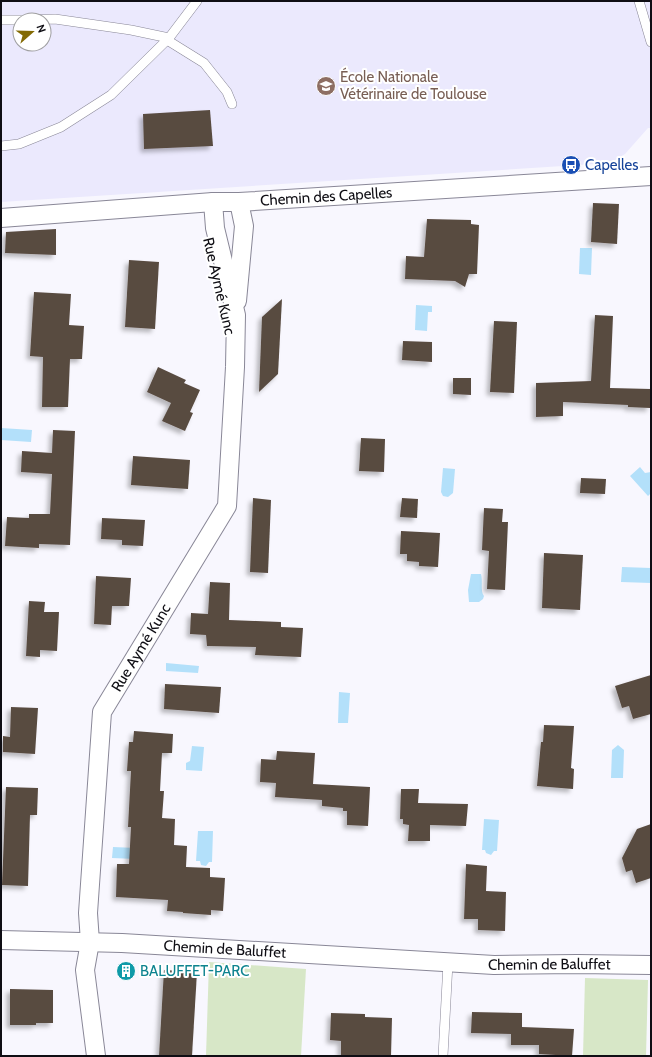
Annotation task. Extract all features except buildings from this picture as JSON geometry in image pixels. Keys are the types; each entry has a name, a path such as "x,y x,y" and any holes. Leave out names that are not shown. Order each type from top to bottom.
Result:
{"street":[{"name":"Chemin des Capelles","path":"1,222 213,202 239,202 651,176"},
{"name":"Rue Aymé Kunc","path":"213,202 215,228 236,315"},
{"name":"Rue Aymé Kunc","path":"213,202 206,232 231,328 235,367"},
{"name":"Rue Aymé Kunc","path":"96,1056 85,970 90,942 88,913 102,712 227,506 235,367 236,315 244,226 239,202"},
{"name":"Chemin de Baluffet","path":"1,940 122,943 494,965 651,965"}],"lane":[{"path":"1,146 19,144 61,127 111,95 169,38 197,1"},
{"path":"639,1 651,42"},
{"path":"52,19 131,30 169,38"},
{"path":"1,20 12,20"},
{"path":"169,38 167,40 204,63 227,92 232,104"},
{"path":"443,1056 448,963"}],"shaded area":[{"name":"École Nationale Vétérinaire de Toulouse","path":"1,1 651,1 651,128 648,128 625,154 610,163 1,202"}],"green space":[{"path":"209,962 306,969 301,1056 206,1056"},
{"path":"585,978 648,980 646,1056 583,1056"}],"water":[{"path":"580,248 592,248 591,275 579,274"},
{"path":"416,305 432,306 432,312 428,312 427,331 415,330"},
{"path":"1,428 32,430 31,442 1,440"},
{"path":"640,467 645,473 651,472 651,493 648,496 630,476"},
{"path":"443,468 455,469 453,493 448,497 443,496 441,492"},
{"path":"622,567 651,568 651,583 621,582"},
{"path":"471,574 481,574 482,591 484,596 479,602 469,602 468,590"},
{"path":"166,663 199,666 198,673 166,671"},
{"path":"339,692 350,693 348,723 338,723"},
{"path":"618,745 624,750 623,778 611,778 612,750"},
{"path":"192,746 204,747 202,771 186,770 186,763 190,761"},
{"path":"484,819 499,820 497,851 494,851 491,855 486,853 485,850 482,850"},
{"path":"198,831 213,831 212,862 209,862 206,866 201,865 200,861 196,861"},
{"path":"113,847 136,848 135,859 112,858"}],"place":[{"name":"École Nationale Vétérinaire de Toulouse","path":"326,86"},
{"name":"Capelles","path":"571,165"},
{"name":"BALUFFET-PARC","path":"126,971"}]}
